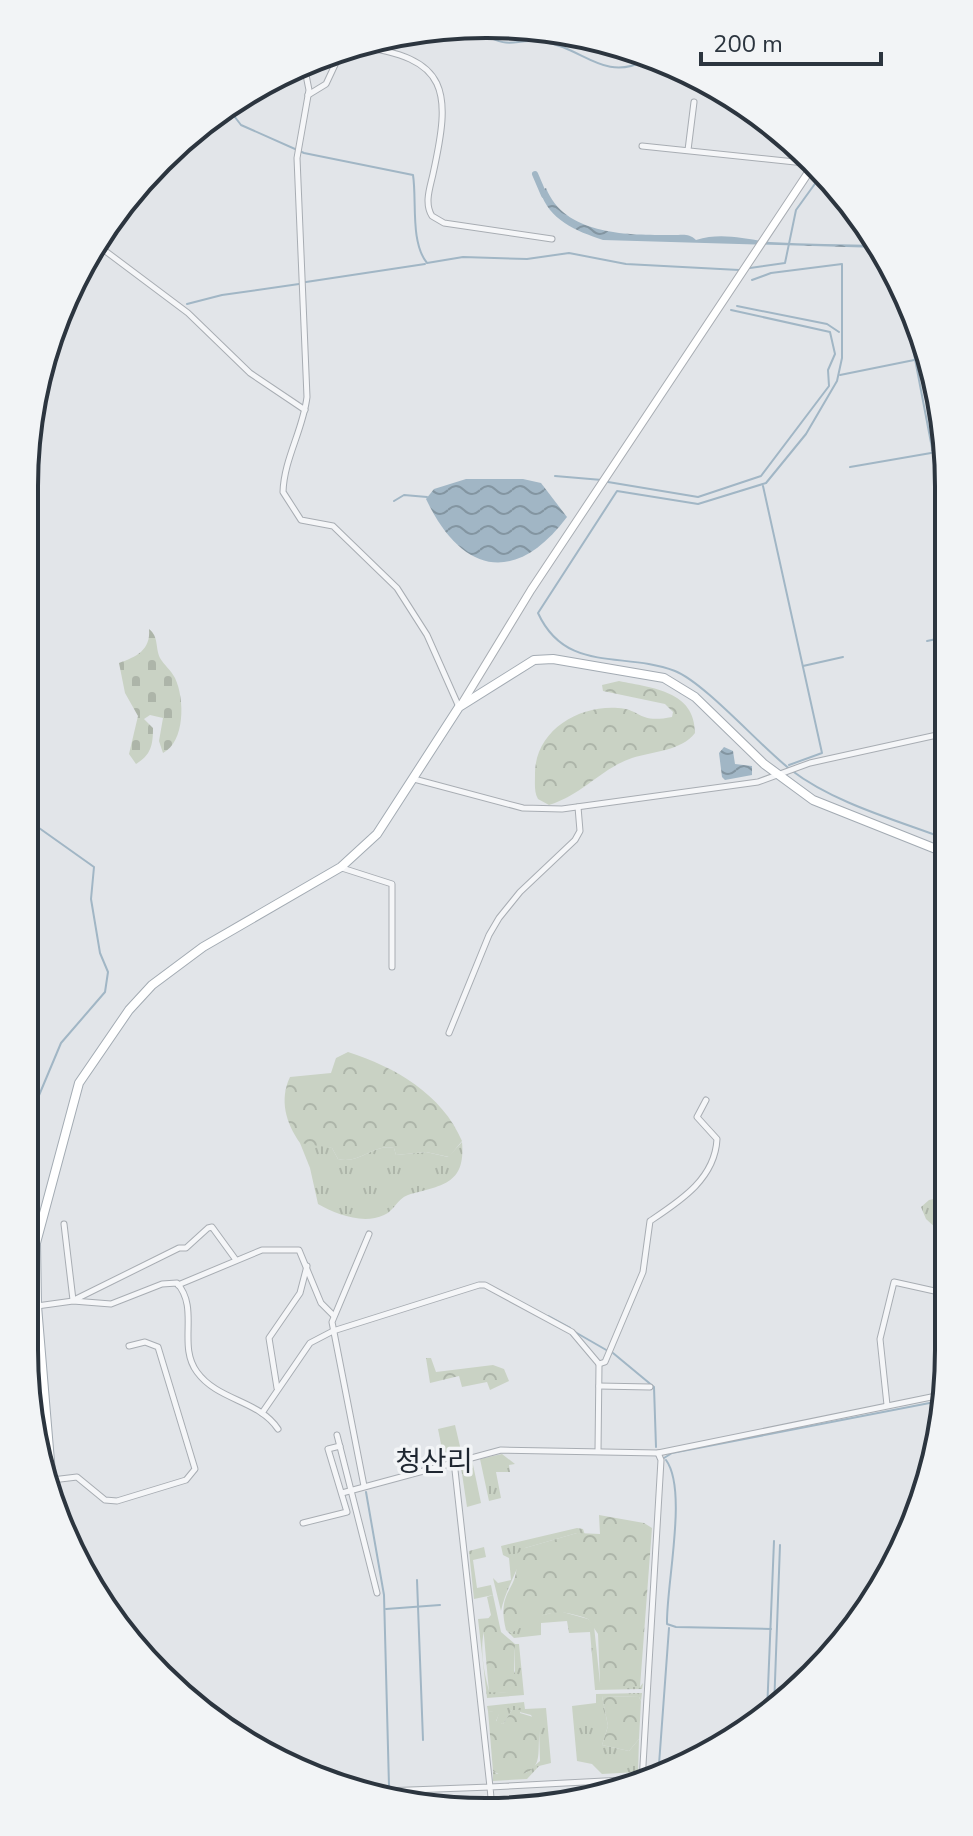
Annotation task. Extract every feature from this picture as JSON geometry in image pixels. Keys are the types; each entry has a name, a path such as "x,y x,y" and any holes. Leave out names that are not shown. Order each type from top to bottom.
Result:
{"main road":[{"path":"38,1234 79,1083 138,999 203,947 341,867 377,834 604,480 808,173"},
{"path":"459,707 542,658 643,672 664,678 695,697 777,775 813,800 935,849"},
{"path":"38,1318 49,1448"}],"street":[{"path":"385,50 416,63 435,79 441,90 445,111 428,196 432,216 444,223 552,239"},
{"path":"307,95 326,84 335,65"},
{"path":"305,76 307,95 297,158 305,410 285,473 285,498 301,520 327,524 341,533 397,588 427,635 459,707"},
{"path":"688,150 694,102"},
{"path":"642,146 796,162"},
{"path":"105,251 188,313 250,373 305,410"},
{"path":"414,779 523,808 578,807 758,782 789,769 935,736"},
{"path":"449,1033 489,935 520,892 575,840 580,831 578,807"},
{"path":"341,867 392,884 392,967"},
{"path":"599,1364 611,1355 636,1292 643,1272 650,1221 700,1183 710,1168 717,1139 697,1117 706,1100"},
{"path":"64,1224 73,1301"},
{"path":"73,1301 179,1248 186,1248 208,1228 212,1227 236,1260"},
{"path":"364,1486 333,1331 333,1315 369,1234"},
{"path":"38,1306 73,1301 111,1304 162,1284 178,1285 262,1250 293,1249 299,1250 321,1303 333,1315"},
{"path":"277,1389 269,1338 300,1293 307,1265"},
{"path":"887,1405 880,1339 894,1282 935,1291"},
{"path":"178,1285 187,1308 186,1347 195,1370 217,1393 262,1413 278,1429"},
{"path":"262,1413 302,1352 333,1331 461,1289 485,1285 572,1332 599,1364 598,1451"},
{"path":"57,1479 77,1477 105,1500 117,1501 186,1480 195,1469 158,1347 145,1342 129,1346"},
{"path":"599,1386 650,1387"},
{"path":"342,1493 501,1450 658,1453 932,1397"},
{"path":"337,1435 377,1593"},
{"path":"303,1523 347,1512 328,1449 340,1446"},
{"path":"643,1770 661,1460 658,1453"},
{"path":"454,1461 491,1798"},
{"path":"406,1790 607,1782"}],"green space":[{"path":"149,629 156,639 160,658 178,687 181,719 176,740 163,753 159,741 163,718 150,715 144,719 153,728 152,744 145,757 136,764 129,754 138,716 125,693 119,663 145,647"},
{"path":"619,681 658,689 680,700 693,719 695,733 675,747 621,762 561,801 549,805 538,799 535,788 537,760 550,734 561,724 588,711 603,708 626,709 652,719 672,717 673,712 665,704 603,691 602,685"},
{"path":"348,1052 399,1074 430,1096 453,1124 462,1141 449,1157 426,1152 396,1155 394,1148 387,1147 346,1160 338,1159 332,1148 300,1143 286,1111 285,1094 290,1077 331,1073 336,1058"},
{"path":"311,1142 332,1148 338,1159 346,1160 387,1147 394,1148 396,1155 426,1152 448,1157 462,1142 462,1156 460,1167 448,1181 404,1197 384,1215 359,1219 341,1215 318,1204 310,1168 300,1143"},
{"path":"935,1199 935,1227 926,1219 921,1207"},
{"path":"426,1358 431,1358 436,1372 493,1365 504,1369 509,1381 490,1390 487,1382 462,1387 459,1376 430,1383"},
{"path":"455,1425 462,1455 444,1459 438,1429"},
{"path":"502,1454 515,1464 509,1465 510,1472 496,1472 501,1498 489,1501 480,1459"},
{"path":"472,1460 481,1503 467,1507 461,1467"},
{"path":"599,1515 644,1523 652,1528 640,1687 607,1687 600,1683 598,1634 588,1619 564,1613 546,1614 511,1633 506,1630 504,1605 515,1575 515,1555 525,1548 577,1533 600,1534"},
{"path":"583,1529 585,1535 577,1533 525,1548 501,1611 493,1578 498,1583 511,1580 509,1558 503,1555 501,1546"},
{"path":"484,1547 486,1557 473,1560 477,1588 491,1585 493,1595 474,1599 469,1551"},
{"path":"493,1595 501,1632 515,1644 514,1675 519,1688 507,1693 489,1692 483,1625 491,1615 487,1597"},
{"path":"559,1611 588,1619 594,1626 600,1683 640,1687 643,1683 642,1689 595,1690 590,1632 569,1633 567,1621 541,1623 541,1635 514,1638 506,1630 511,1633 532,1618"},
{"path":"490,1618 482,1643 483,1663 478,1619"},
{"path":"515,1644 519,1644 524,1695 487,1698 483,1663 489,1691 507,1693 515,1671"},
{"path":"642,1693 641,1701 639,1697 602,1696 608,1726 602,1745 629,1751 639,1739 638,1771 602,1774 592,1764 577,1761 572,1706 596,1703 596,1694"},
{"path":"602,1696 639,1697 641,1701 639,1739 629,1751 602,1745 608,1726"},
{"path":"524,1702 525,1709 546,1708 551,1763 539,1766 527,1779 493,1781 493,1771 497,1774 526,1773 540,1761 539,1729 531,1715 512,1710 503,1724 496,1722 499,1713 488,1711 487,1706"},
{"path":"512,1710 520,1710 520,1713 543,1720 538,1758 529,1771 502,1776 493,1771 488,1711 500,1712 496,1721 503,1724"}],"water":[{"path":"546,188 555,204 568,216 600,230 686,235 696,240 724,236 770,242 864,245 866,248 603,240 557,217 540,191"},
{"path":"466,479 523,479 541,483 567,517 548,539 529,554 509,561 491,562 473,556 456,543 440,524 426,499 434,489"},
{"path":"724,747 733,751 735,764 752,766 752,775 725,780 722,777 719,753"}],"waterway":[{"path":"491,38 507,43 533,41 557,45 605,66 617,68 636,64"},
{"path":"234,116 241,125 304,153 413,175 416,233 427,263 463,257 527,259 569,253 626,264 739,270"},
{"path":"535,174 544,195"},
{"path":"750,268 785,263 796,210 816,182"},
{"path":"306,282 425,264"},
{"path":"752,280 771,273 842,264 842,358 837,381 806,434 766,483 698,504 617,491 538,613 550,632 564,645 580,653 675,671 702,688 764,747 808,782 866,810 935,835"},
{"path":"187,304 222,295 299,284"},
{"path":"737,306 827,324 839,332"},
{"path":"608,482 698,497 761,476 829,386 828,370 835,354 830,332 731,310"},
{"path":"913,348 934,459"},
{"path":"840,375 917,360"},
{"path":"850,467 931,453"},
{"path":"555,476 602,480"},
{"path":"763,486 822,753 789,765"},
{"path":"394,501 404,495 427,497"},
{"path":"927,641 935,639"},
{"path":"803,666 843,657"},
{"path":"38,827 94,867 91,899 100,953 108,972 105,992 61,1043 38,1098"},
{"path":"548,1316 570,1328"},
{"path":"575,1332 608,1351"},
{"path":"613,1353 654,1387 656,1447"},
{"path":"664,1458 672,1453 932,1403"},
{"path":"666,1460 672,1474 676,1515 667,1624 676,1627 771,1629"},
{"path":"366,1492 384,1595 389,1786"},
{"path":"768,1699 774,1541"},
{"path":"775,1693 780,1545"},
{"path":"417,1580 423,1740"},
{"path":"386,1609 440,1605"},
{"path":"659,1764 669,1628"}],"district":[{"name":"청산리","path":"434,1461"}]}
